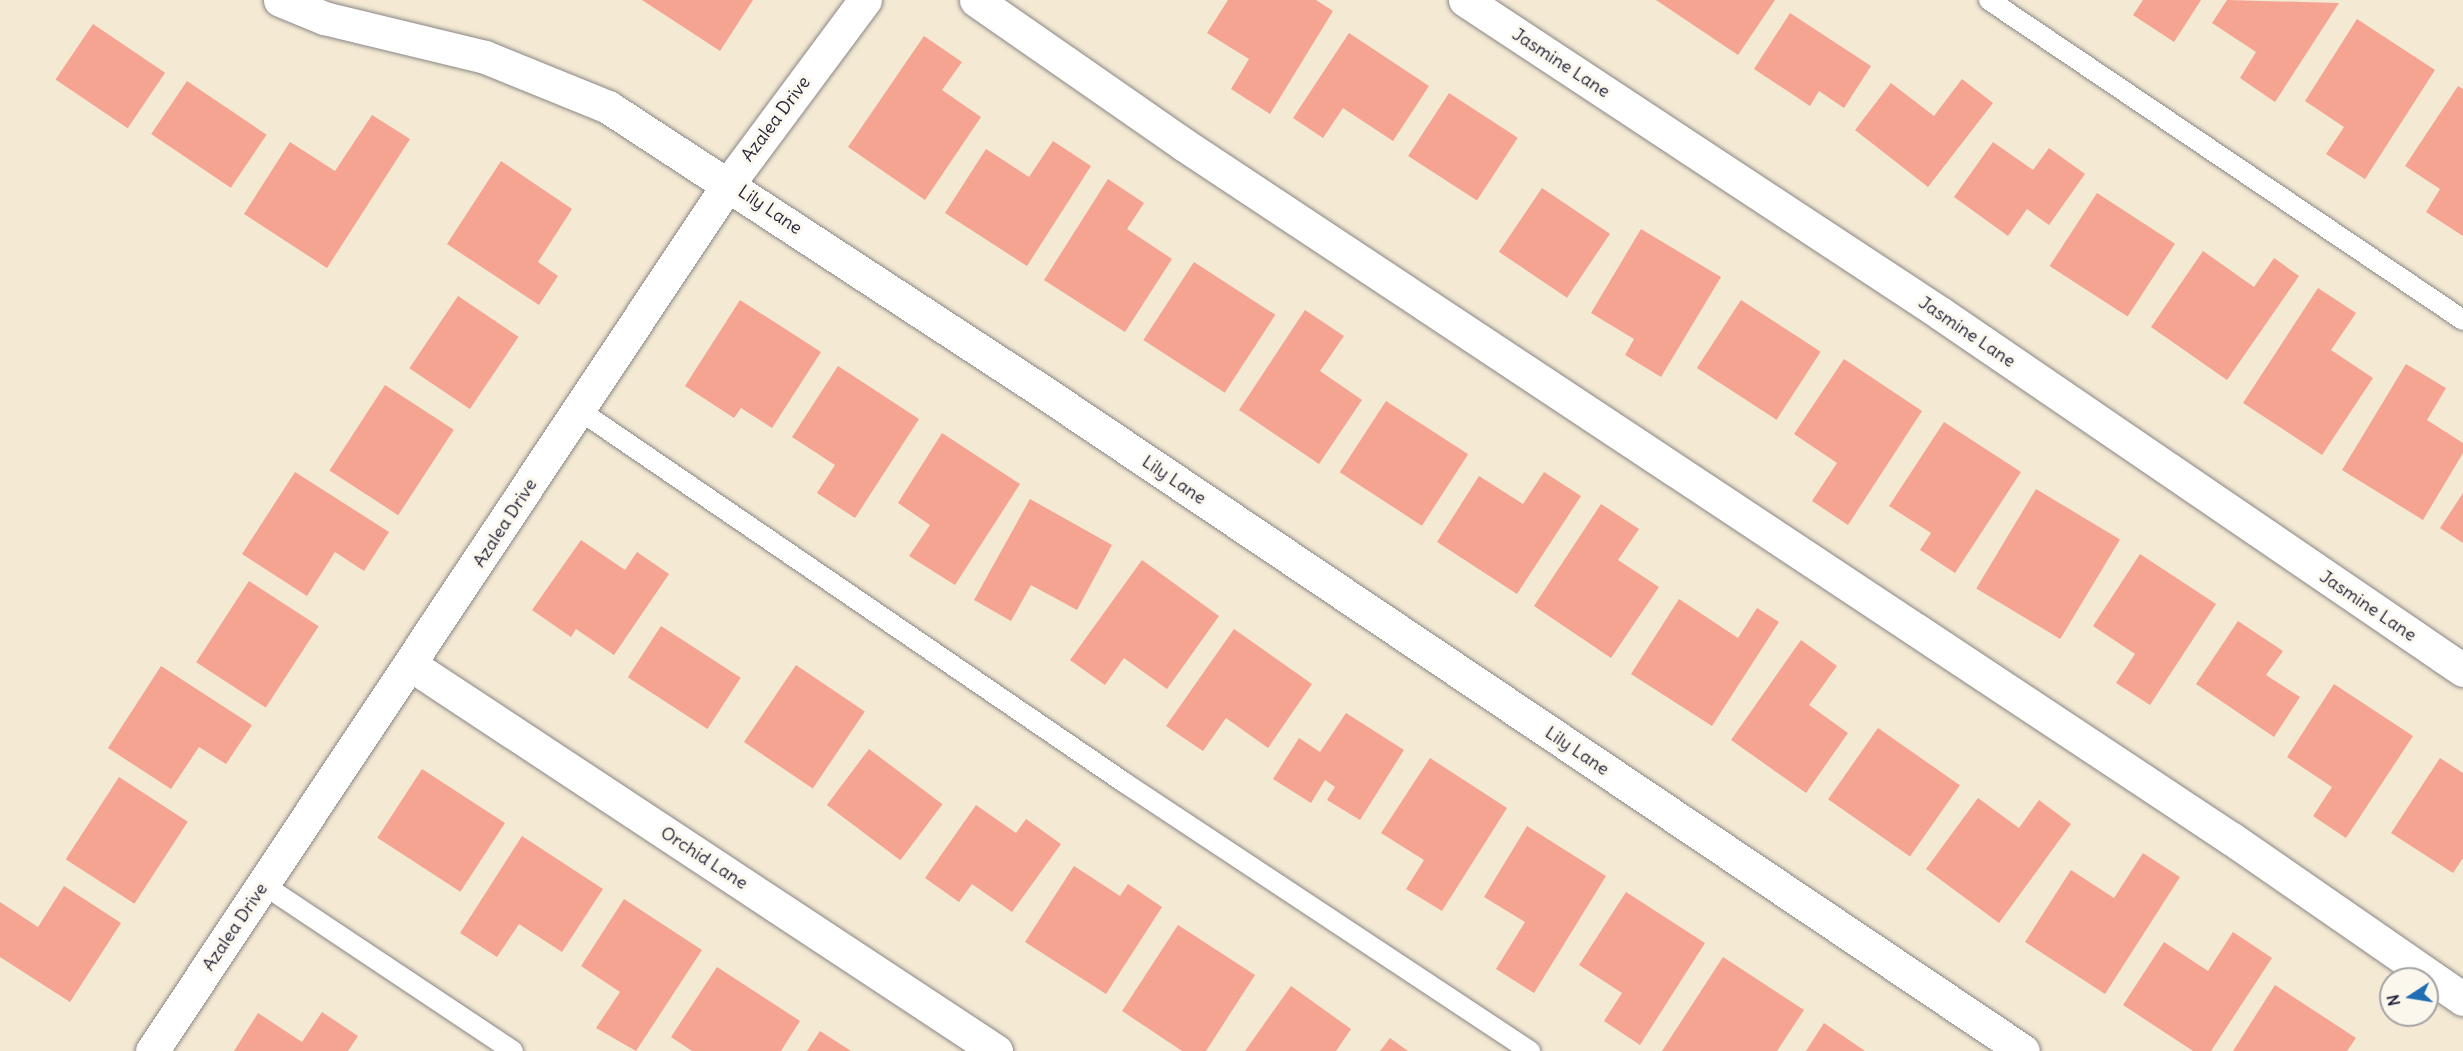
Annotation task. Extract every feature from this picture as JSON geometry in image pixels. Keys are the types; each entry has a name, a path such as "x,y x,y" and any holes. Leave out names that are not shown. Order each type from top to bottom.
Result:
{"street":[{"name":"Lily Lane","path":"280,0 324,18 485,57 608,107 729,183 2023,1051"},
{"name":"Azalea Drive","path":"153,1051 729,183 864,0"},
{"path":"976,0 1183,144 2222,833 2463,999"},
{"name":"Jasmine Lane","path":"1465,0 1940,313 2463,670"},
{"name":"Orchid Lane","path":"411,665 996,1051"}],"lane":[{"path":"1989,0 2463,320"},
{"path":"579,410 1135,789 1530,1051"},
{"path":"264,885 513,1051"}],"building":[{"path":"642,0 753,0 720,51"},
{"path":"1228,0 1316,0 1333,11 1270,114 1231,89 1249,59 1207,33"},
{"path":"1656,0 1775,0 1738,55"},
{"path":"2143,0 2201,0 2174,42 2133,15"},
{"path":"2227,0 2339,3 2275,102 2240,78 2256,52 2212,23"},
{"path":"1790,13 1871,66 1844,108 1819,91 1810,106 1754,69"},
{"path":"2357,19 2435,70 2365,179 2326,154 2344,127 2305,101"},
{"path":"93,24 165,73 128,128 56,80"},
{"path":"1349,33 1429,86 1393,141 1343,108 1323,138 1293,118"},
{"path":"924,36 962,62 942,90 981,117 925,200 848,147"},
{"path":"1962,79 1993,103 1928,187 1855,130 1891,83 1934,116"},
{"path":"187,81 267,135 231,188 151,134"},
{"path":"2458,86 2463,89 2463,236 2426,212 2440,189 2405,166"},
{"path":"1449,93 1518,138 1477,201 1408,156"},
{"path":"372,115 410,139 327,268 244,214 290,142 335,171"},
{"path":"1053,141 1091,166 1027,266 945,213 986,149 1029,177"},
{"path":"1993,142 2033,170 2049,148 2085,174 2049,225 2027,209 2008,236 1954,197"},
{"path":"501,161 572,209 538,262 558,276 539,305 447,244"},
{"path":"1108,179 1144,203 1127,229 1172,259 1125,332 1044,280"},
{"path":"1542,188 1610,234 1567,298 1499,252"},
{"path":"2097,193 2175,244 2128,317 2050,266"},
{"path":"1641,229 1721,277 1661,377 1625,355 1634,339 1591,313"},
{"path":"2203,251 2254,287 2274,258 2299,276 2227,380 2151,327"},
{"path":"1194,262 1275,315 1225,393 1143,340"},
{"path":"2318,288 2356,313 2331,350 2373,378 2322,455 2243,403"},
{"path":"458,296 519,337 470,409 409,368"},
{"path":"740,300 821,352 772,428 741,408 734,418 685,386"},
{"path":"1741,300 1821,352 1777,420 1697,368"},
{"path":"1305,310 1344,336 1320,371 1362,400 1319,464 1239,410"},
{"path":"1844,359 1922,411 1848,525 1812,501 1837,463 1794,434"},
{"path":"2406,364 2446,388 2427,420 2463,443 2463,453 2423,520 2342,470"},
{"path":"838,366 919,419 855,518 817,493 835,465 792,437"},
{"path":"385,385 454,430 398,515 329,471"},
{"path":"1386,401 1468,454 1422,526 1340,472"},
{"path":"1944,422 2021,472 1955,573 1920,550 1931,533 1889,506"},
{"path":"942,433 1020,484 955,585 909,556 930,525 898,503"},
{"path":"295,472 389,532 364,571 335,552 307,596 242,554"},
{"path":"1544,472 1581,496 1517,594 1437,542 1479,476 1523,504"},
{"path":"2036,489 2120,539 2060,639 1976,588"},
{"path":"2463,493 2463,543 2440,528"},
{"path":"1030,499 1112,545 1077,610 1031,585 1011,621 974,600"},
{"path":"1601,504 1639,529 1618,560 1659,587 1611,658 1534,606"},
{"path":"581,540 625,570 637,552 669,574 614,655 576,629 571,637 532,610"},
{"path":"2140,554 2216,604 2150,705 2116,683 2135,654 2093,626"},
{"path":"1142,560 1219,616 1167,689 1124,658 1105,685 1070,660"},
{"path":"249,581 319,626 266,708 196,662"},
{"path":"1679,599 1738,638 1757,608 1779,622 1712,726 1631,674"},
{"path":"2238,621 2283,651 2266,675 2300,697 2274,737 2196,684"},
{"path":"661,626 741,678 707,729 628,677"},
{"path":"1234,629 1312,684 1268,748 1226,718 1203,751 1166,726"},
{"path":"1801,640 1837,666 1809,705 1848,733 1806,793 1731,740"},
{"path":"796,665 865,711 813,789 744,742"},
{"path":"161,666 252,725 226,764 199,747 171,789 108,748"},
{"path":"2334,684 2413,736 2346,838 2313,816 2332,787 2287,757"},
{"path":"1346,713 1404,750 1360,820 1327,800 1335,787 1325,780 1311,803 1273,779 1299,738 1320,752"},
{"path":"1878,728 1960,785 1910,857 1828,799"},
{"path":"869,749 942,804 900,860 827,805"},
{"path":"1430,758 1507,808 1442,911 1406,889 1424,860 1381,833"},
{"path":"2440,758 2463,773 2463,858 2453,873 2391,833"},
{"path":"422,769 505,823 460,892 377,838"},
{"path":"119,777 188,822 134,904 66,859"},
{"path":"1978,798 2019,828 2039,800 2071,824 1999,923 1926,869"},
{"path":"976,805 1016,833 1026,819 1061,844 1012,912 972,884 959,902 925,878"},
{"path":"1527,826 1606,876 1534,993 1496,969 1525,922 1484,897"},
{"path":"522,836 603,889 562,952 519,924 497,957 460,933"},
{"path":"2143,853 2180,877 2105,994 2025,942 2071,870 2114,898"},
{"path":"1074,866 1120,896 1128,884 1162,907 1106,994 1025,942"},
{"path":"64,886 121,923 70,1002 0,957 0,902 38,927"},
{"path":"1626,892 1705,943 1640,1045 1604,1021 1622,993 1579,965"},
{"path":"624,899 702,950 636,1051 596,1028 620,992 581,966"},
{"path":"1178,925 1255,975 1206,1051 1182,1051 1122,1011"},
{"path":"2233,932 2272,958 2211,1051 2193,1051 2123,1005 2164,942 2208,971"},
{"path":"1723,957 1804,1010 1777,1051 1662,1051"},
{"path":"717,967 800,1021 781,1051 692,1051 671,1037"},
{"path":"2275,985 2356,1038 2347,1051 2233,1051"},
{"path":"1291,986 1351,1029 1336,1051 1245,1051"},
{"path":"322,1012 358,1036 348,1051 234,1051 258,1013 302,1042"},
{"path":"1824,1023 1865,1051 1806,1051"},
{"path":"820,1031 851,1051 807,1051"},
{"path":"1390,1038 1408,1051 1380,1051"}]}
